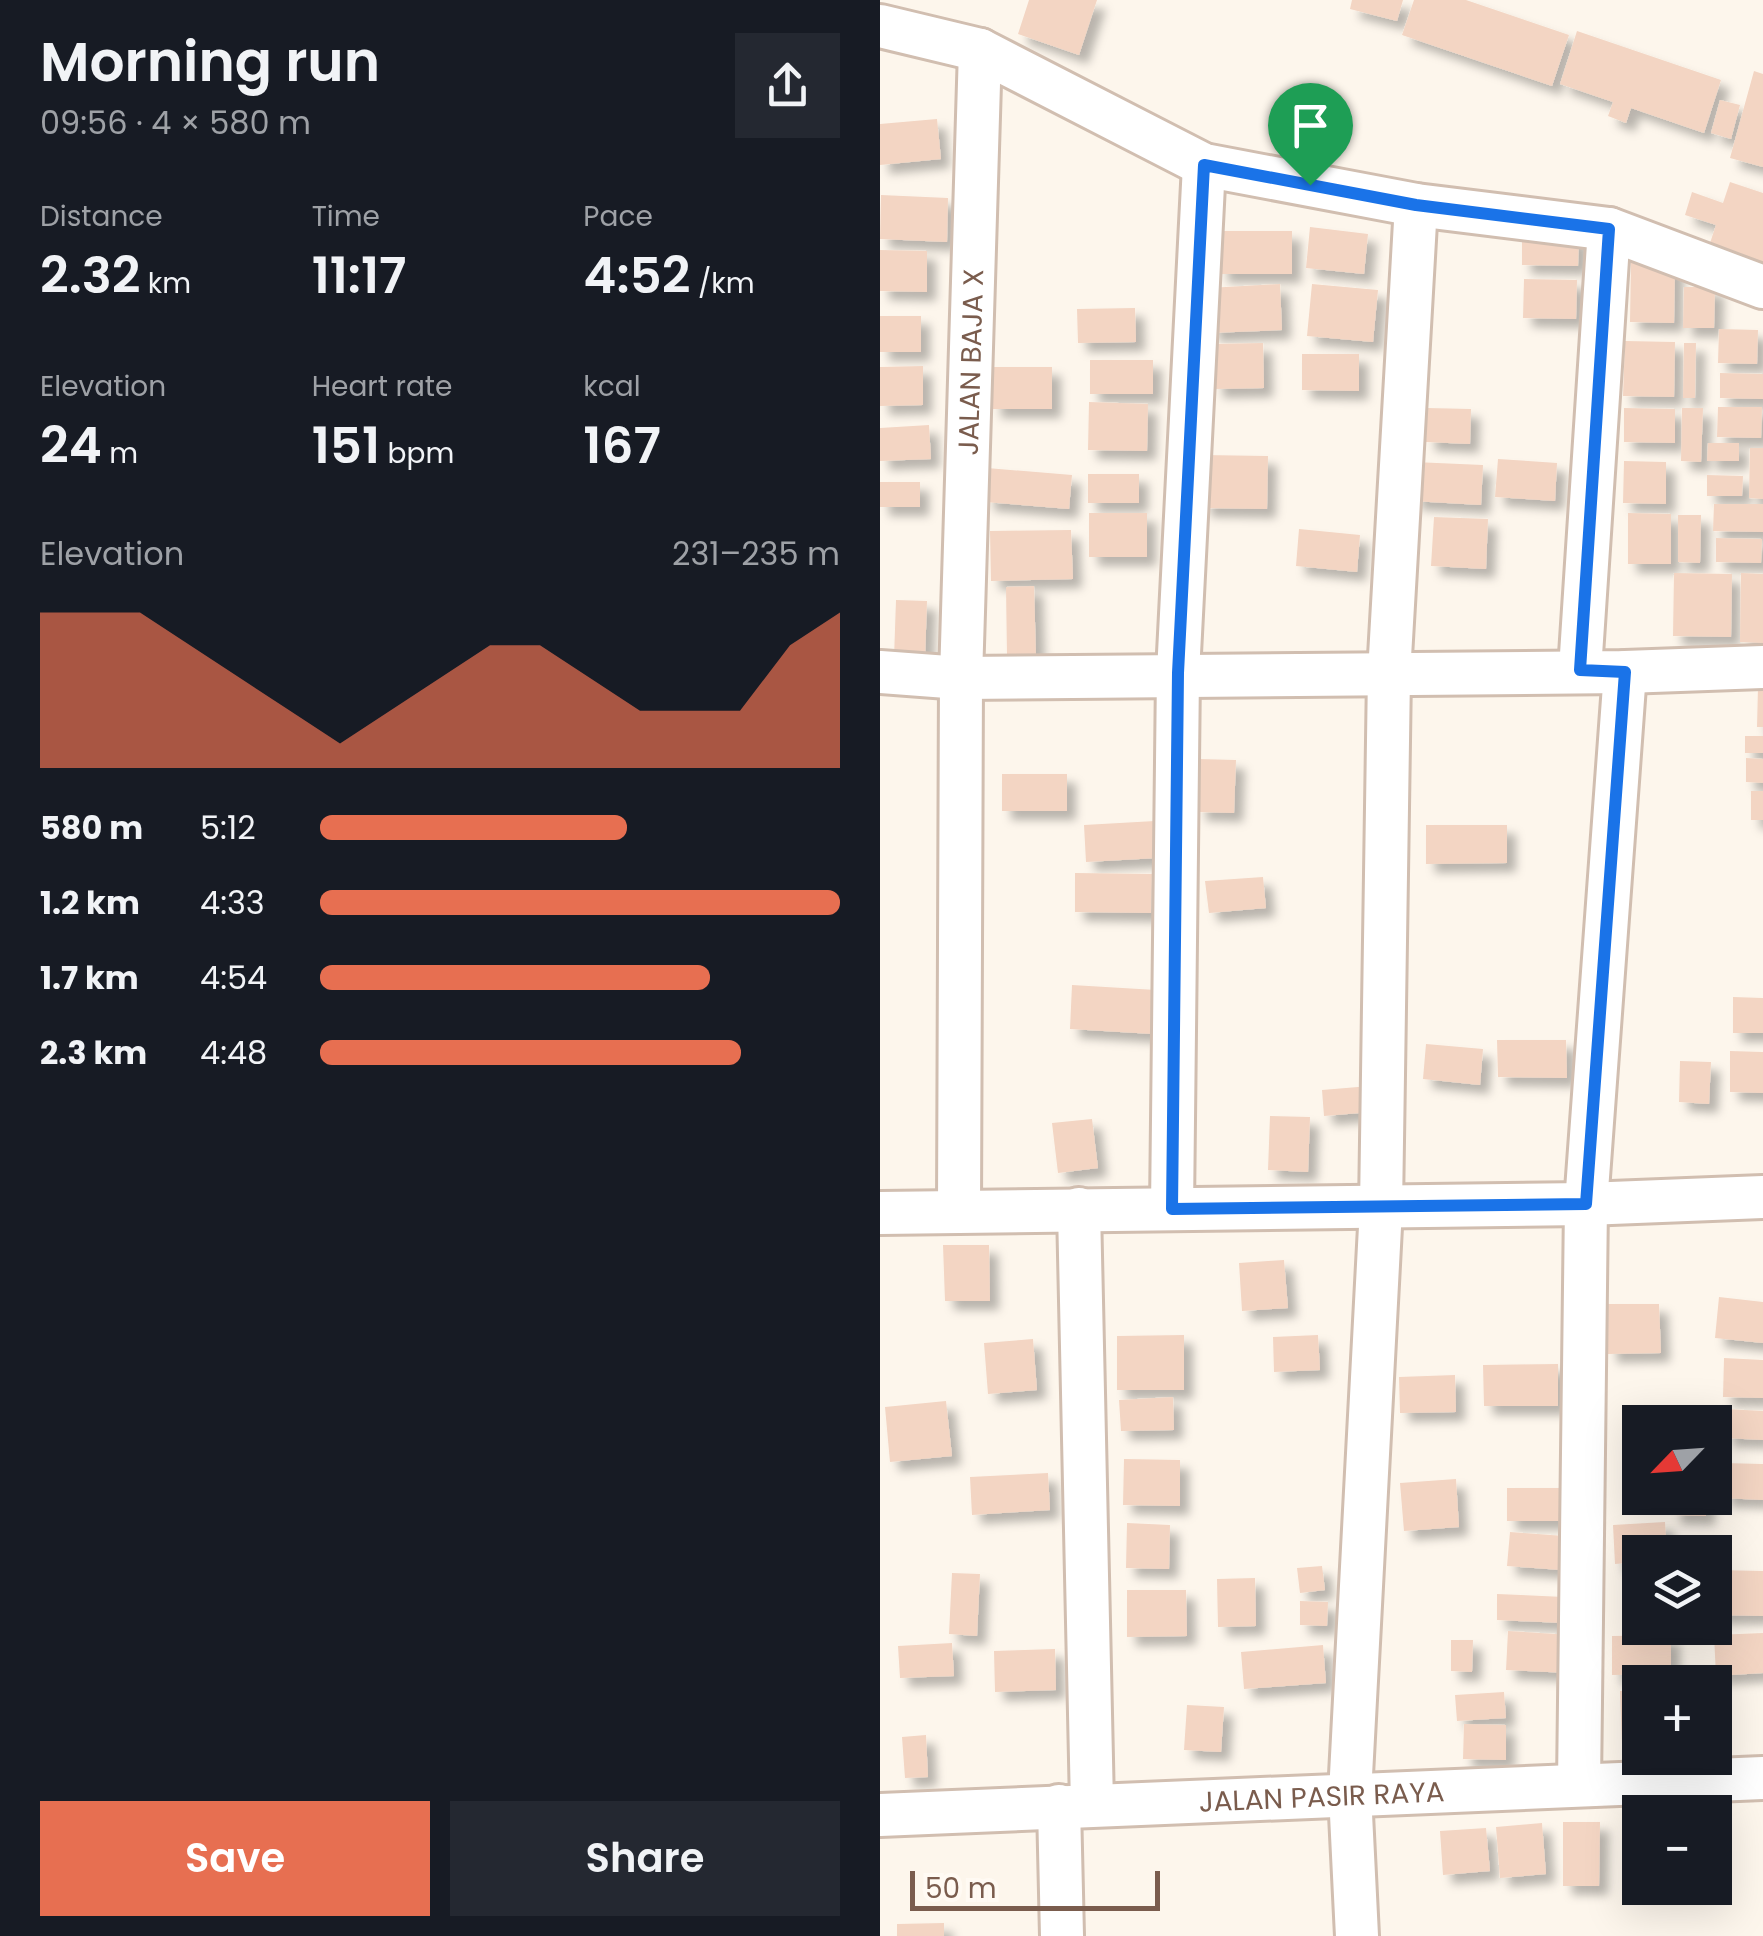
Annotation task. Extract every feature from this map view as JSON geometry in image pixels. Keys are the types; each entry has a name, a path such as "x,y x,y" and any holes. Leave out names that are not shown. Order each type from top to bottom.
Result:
{"street":[{"path":"880,26 926,19 1204,165 1416,205 1609,229 1763,287"},
{"name":"JALAN BAJA X","path":"959,1210 961,678 980,50"},
{"path":"1172,1209 1178,673 1204,165"},
{"path":"1357,1936 1350,1794 1381,1208 1389,674 1416,205"},
{"path":"1580,670 1609,229"},
{"path":"880,672 961,678 1178,673 1625,672 1763,667"},
{"path":"1579,1785 1586,1204 1625,672"},
{"path":"880,1213 1381,1208 1763,1197"},
{"path":"1062,1936 1076,1806 1079,1209"},
{"name":"JALAN PASIR RAYA","path":"880,1814 1763,1778"}],"building":[{"path":"1029,0 1097,0 1079,55 1018,34"},
{"path":"1352,0 1403,0 1397,21 1350,9"},
{"path":"1414,0 1466,0 1569,35 1552,86 1402,35"},
{"path":"1577,31 1721,80 1704,133 1631,108 1626,123 1608,116 1613,102 1560,84"},
{"path":"1754,71 1763,74 1763,167 1730,158"},
{"path":"1720,100 1740,105 1731,139 1711,133"},
{"path":"937,119 941,159 880,165 880,124"},
{"path":"1730,182 1763,193 1763,264 1709,246 1716,225 1685,215 1692,192 1723,203"},
{"path":"881,195 948,198 947,242 880,239"},
{"path":"1310,227 1368,234 1364,274 1306,268"},
{"path":"1218,231 1292,231 1292,274 1219,274"},
{"path":"1522,234 1579,235 1578,266 1522,265"},
{"path":"880,250 927,251 927,292 880,291"},
{"path":"1631,262 1675,263 1674,323 1630,322"},
{"path":"1524,279 1577,280 1576,319 1523,318"},
{"path":"1280,284 1282,330 1210,333 1208,288"},
{"path":"1312,284 1378,290 1373,342 1307,336"},
{"path":"1684,287 1715,287 1714,328 1683,328"},
{"path":"1135,308 1136,342 1078,343 1077,309"},
{"path":"880,316 921,316 921,352 880,352"},
{"path":"1719,329 1758,330 1757,364 1718,363"},
{"path":"1625,341 1675,342 1674,397 1623,396"},
{"path":"1263,343 1264,388 1214,389 1213,344"},
{"path":"1684,343 1696,343 1695,398 1683,398"},
{"path":"1302,354 1359,354 1359,391 1302,390"},
{"path":"1090,360 1153,360 1153,394 1090,394"},
{"path":"923,366 923,405 880,406 880,367"},
{"path":"992,367 1052,367 1052,409 992,409"},
{"path":"1720,373 1763,374 1763,399 1720,398"},
{"path":"1089,402 1148,404 1147,451 1088,450"},
{"path":"1718,407 1762,407 1761,438 1717,437"},
{"path":"1427,408 1471,409 1470,444 1426,442"},
{"path":"1624,408 1675,409 1675,443 1624,442"},
{"path":"1682,408 1703,408 1701,462 1681,461"},
{"path":"929,425 931,459 880,461 880,428"},
{"path":"1708,443 1739,443 1739,461 1707,461"},
{"path":"1750,448 1763,448 1763,499 1749,498"},
{"path":"1202,455 1268,456 1267,509 1202,508"},
{"path":"1498,459 1557,463 1555,501 1495,497"},
{"path":"1624,461 1666,462 1666,504 1623,503"},
{"path":"1414,462 1483,465 1481,505 1412,501"},
{"path":"987,468 1072,475 1069,509 985,502"},
{"path":"1088,474 1139,474 1139,503 1088,503"},
{"path":"1707,475 1743,476 1742,496 1707,496"},
{"path":"880,482 920,482 920,507 880,507"},
{"path":"1714,504 1763,504 1763,532 1713,531"},
{"path":"1089,513 1147,513 1147,557 1089,557"},
{"path":"1628,513 1671,514 1671,564 1628,564"},
{"path":"1678,515 1701,515 1700,563 1678,562"},
{"path":"1434,517 1488,519 1486,569 1431,566"},
{"path":"1299,529 1360,535 1357,572 1296,566"},
{"path":"1071,530 1073,579 991,581 990,531"},
{"path":"1716,538 1762,539 1761,563 1716,562"},
{"path":"1674,573 1732,574 1731,637 1673,636"},
{"path":"1741,573 1763,574 1763,643 1740,642"},
{"path":"1034,586 1036,657 1007,657 1006,587"},
{"path":"896,600 927,601 925,659 894,658"},
{"path":"1758,687 1763,687 1763,727 1757,727"},
{"path":"1745,736 1763,736 1763,753 1745,753"},
{"path":"1746,758 1763,759 1763,783 1746,782"},
{"path":"1198,759 1236,760 1234,813 1197,812"},
{"path":"1002,774 1067,774 1067,811 1002,811"},
{"path":"1751,791 1763,791 1763,820 1751,820"},
{"path":"1155,821 1158,858 1086,862 1084,825"},
{"path":"1426,825 1507,825 1507,863 1426,864"},
{"path":"1075,873 1152,874 1151,913 1075,912"},
{"path":"1263,877 1266,908 1209,913 1205,881"},
{"path":"1072,985 1156,990 1153,1034 1070,1029"},
{"path":"1733,997 1763,998 1763,1033 1733,1033"},
{"path":"1497,1040 1566,1040 1567,1078 1498,1077"},
{"path":"1426,1044 1483,1049 1480,1085 1423,1079"},
{"path":"1730,1051 1763,1052 1763,1093 1730,1092"},
{"path":"1680,1061 1711,1062 1709,1104 1679,1102"},
{"path":"1370,1086 1372,1112 1324,1116 1322,1090"},
{"path":"1270,1116 1310,1117 1308,1172 1268,1170"},
{"path":"1092,1119 1098,1168 1058,1173 1052,1123"},
{"path":"943,1245 989,1245 990,1301 945,1301"},
{"path":"1284,1260 1288,1308 1242,1311 1239,1263"},
{"path":"1719,1297 1763,1302 1763,1343 1715,1338"},
{"path":"1607,1304 1659,1304 1661,1353 1608,1354"},
{"path":"1184,1335 1184,1390 1117,1390 1117,1336"},
{"path":"1318,1335 1320,1370 1274,1372 1273,1337"},
{"path":"1033,1339 1037,1390 988,1394 984,1343"},
{"path":"1724,1358 1763,1360 1763,1398 1723,1397"},
{"path":"1558,1364 1558,1406 1484,1406 1483,1365"},
{"path":"1455,1375 1456,1412 1400,1413 1399,1377"},
{"path":"1173,1397 1174,1430 1121,1431 1119,1400"},
{"path":"946,1401 952,1456 890,1462 885,1407"},
{"path":"1732,1409 1763,1411 1763,1440 1732,1438"},
{"path":"1124,1459 1180,1460 1180,1506 1123,1505"},
{"path":"1732,1463 1763,1464 1763,1500 1732,1498"},
{"path":"1048,1473 1050,1510 972,1515 970,1477"},
{"path":"1456,1479 1459,1527 1404,1531 1400,1483"},
{"path":"1507,1488 1563,1488 1563,1521 1507,1521"},
{"path":"1665,1522 1666,1535 1622,1535 1622,1563 1615,1564 1613,1525"},
{"path":"1127,1523 1170,1525 1169,1569 1126,1568"},
{"path":"1510,1532 1564,1536 1561,1570 1507,1566"},
{"path":"1322,1566 1325,1590 1300,1593 1297,1568"},
{"path":"1732,1570 1763,1571 1763,1616 1732,1615"},
{"path":"952,1573 980,1574 977,1636 949,1634"},
{"path":"1255,1578 1256,1626 1218,1627 1217,1579"},
{"path":"1127,1590 1186,1590 1187,1636 1127,1637"},
{"path":"1497,1594 1564,1597 1563,1623 1497,1620"},
{"path":"1300,1601 1328,1602 1327,1626 1300,1625"},
{"path":"1508,1631 1571,1635 1569,1673 1506,1670"},
{"path":"1763,1633 1763,1673 1732,1675 1732,1665 1715,1665 1714,1645 1732,1645 1732,1634"},
{"path":"1612,1636 1622,1636 1622,1645 1671,1645 1671,1665 1622,1665 1622,1675 1612,1675"},
{"path":"1451,1640 1473,1640 1472,1672 1451,1671"},
{"path":"952,1643 954,1676 900,1678 898,1646"},
{"path":"1323,1645 1326,1683 1244,1689 1241,1652"},
{"path":"1055,1649 1056,1690 995,1692 994,1651"},
{"path":"1504,1692 1506,1718 1457,1721 1455,1695"},
{"path":"1187,1705 1224,1707 1221,1752 1184,1750"},
{"path":"1464,1724 1506,1725 1506,1760 1463,1759"},
{"path":"926,1735 928,1777 905,1778 902,1737"},
{"path":"1563,1822 1600,1822 1599,1886 1563,1886"},
{"path":"1542,1823 1546,1874 1500,1878 1496,1827"},
{"path":"1486,1828 1490,1871 1443,1875 1440,1831"},
{"path":"944,1923 944,1936 897,1936 897,1924"}],"route":[{"path":"1204,165 1310,185 1416,205 1609,229 1580,670 1625,672 1586,1204 1172,1209 1178,673 1204,165"}]}
